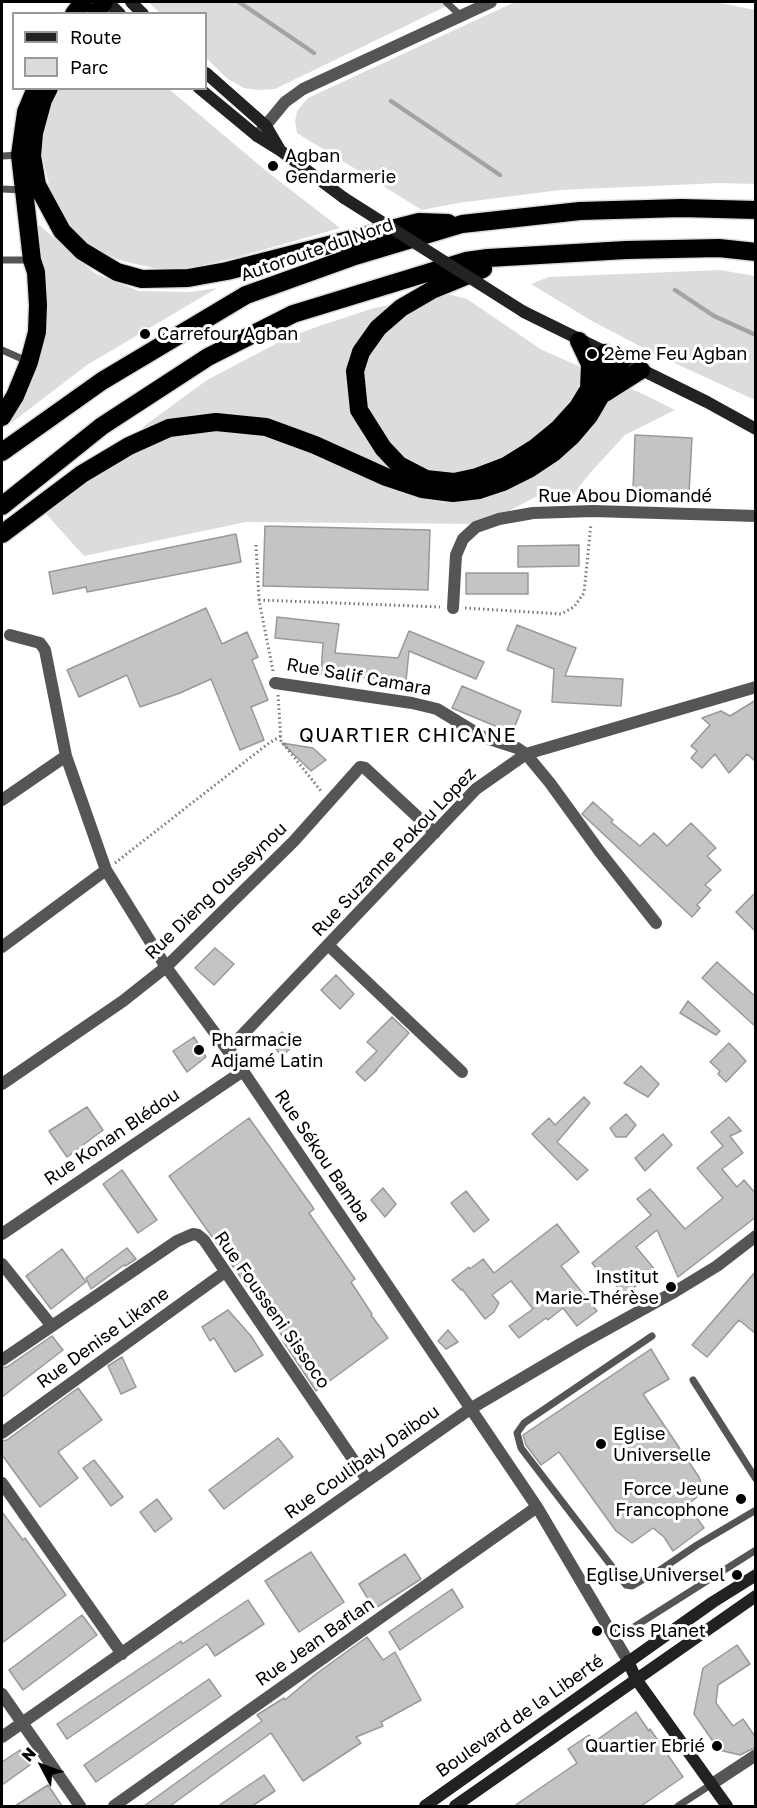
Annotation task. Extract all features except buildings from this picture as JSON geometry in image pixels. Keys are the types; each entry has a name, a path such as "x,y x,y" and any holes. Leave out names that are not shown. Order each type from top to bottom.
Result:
{"highway":[{"path":"2,417 15,396 29,362 37,332 36,272 32,260 20,155 26,111 35,90"},
{"path":"48,90 34,133 32,156 37,185 62,231 82,251 117,272 142,279 188,278 228,271 419,222 462,224"},
{"name":"Autoroute du Nord","path":"2,452 102,381 246,295 352,257 462,224 580,211 681,208 756,210"},
{"path":"2,506 102,426 208,357 293,314 466,261 518,255 708,249 756,252"},
{"path":"518,255 432,290 401,308 378,328 361,352 355,371 359,410 382,448 399,465 426,479 454,482 477,477 506,466 535,448 558,429 578,406 595,393 641,370"},
{"path":"579,341 590,364 595,393"},
{"path":"2,534 82,474 129,446 169,428 216,422 266,427 315,445 386,477 422,489 453,493 479,490 503,482 529,469 553,453 572,436 588,416 595,393 613,357"}],"street":[{"path":"86,12 104,2 117,12"},
{"path":"257,136 285,102 303,89 491,2"},
{"path":"207,74 266,126 281,151"},
{"path":"201,90 257,136 344,198 524,312 756,429"},
{"name":"Rue Abou Diomandé","path":"453,608 456,555 463,539 476,527 499,519 533,513 593,511 756,516"},
{"name":"Rue Sékou Bamba","path":"10,635 40,644 45,650 66,756 106,870 166,967 243,1071 537,1506 628,1661"},
{"name":"Rue Salif Camara","path":"275,682 412,702 437,709 483,737 518,748 526,754"},
{"name":"Rue Suzanne Pokou Lopez","path":"228,1050 476,789 526,754 756,687"},
{"path":"526,754 656,923"},
{"path":"2,797 66,756"},
{"name":"Rue Dieng Ousseynou","path":"2,1084 123,1001 166,967 294,841 360,767 365,768 435,833"},
{"path":"2,947 106,870"},
{"path":"328,945 462,1072"},
{"name":"Rue Konan Blédou","path":"2,1234 243,1071"},
{"name":"Rue Fousseni Sissoco","path":"2,1360 161,1250 193,1234 204,1240 367,1480"},
{"name":"Rue Coulibaly Daibou","path":"2,1737 470,1409 582,1343 676,1292 717,1266 756,1236"},
{"path":"2,1264 51,1325"},
{"name":"Rue Denise Likane","path":"2,1433 225,1272"},
{"path":"2,1483 122,1654"},
{"name":"Rue Jean Baflan","path":"114,1806 537,1506"},
{"name":"Boulevard de la Liberté","path":"424,1806 628,1661 756,1575"},
{"name":"Boulevard de la Liberté","path":"455,1806 756,1596"},
{"path":"628,1661 636,1679 727,1806"},
{"path":"2,1694 80,1806"},
{"path":"712,1784 756,1755"}],"lane":[{"path":"446,2 461,16"},
{"path":"2,156 20,155"},
{"path":"2,189 24,190"},
{"path":"2,260 32,260"},
{"path":"2,350 29,362"},
{"path":"652,1336 524,1422 517,1433 521,1448 626,1585 632,1586 643,1580 756,1510"},
{"path":"693,1380 756,1479"},
{"path":"615,1639 756,1550"},
{"path":"678,1806 712,1784"}],"path":[{"name":"Rue Salif Camara","path":"256,545 259,600 275,682"},
{"path":"275,682 281,736 285,748 329,801"},
{"path":"106,870 281,736"}],"green space":[{"path":"148,2 455,2 275,89 258,90 244,88 228,79 207,59 207,12 159,12"},
{"path":"515,2 716,2 755,10 755,184 720,183 560,190 422,210 297,133 295,122 297,111 308,98"},
{"path":"56,90 170,90 265,170 340,228 234,258 189,268 154,268 122,261 95,249 74,230 60,209 49,185 42,154 45,121 52,96"},
{"path":"39,225 96,274 139,291 191,292 217,288 87,365 11,423 37,369 44,323 46,286 38,241"},
{"path":"720,270 755,276 755,400 657,355 592,321 531,284 549,277"},
{"path":"448,294 467,299 542,350 675,410 625,435 570,499 535,497 485,524 246,522 84,556 46,514 147,424 207,380 287,338 322,325 374,308"}],"waterway":[{"path":"239,2 314,53"},
{"path":"391,101 500,175"},
{"path":"675,290 714,316 756,335"}],"place":[{"name":"Agban Gendarmerie","path":"273,166"},
{"name":"Carrefour Agban","path":"145,334"},
{"name":"2ème Feu Agban","path":"592,354"},
{"name":"Pharmacie Adjamé Latin","path":"199,1050"},
{"name":"Institut Marie-Thérèse","path":"671,1287"},
{"name":"Eglise Universelle","path":"601,1444"},
{"name":"Force Jeune Francophone","path":"741,1499"},
{"name":"Eglise Universel","path":"737,1575"},
{"name":"Ciss Planet","path":"597,1631"},
{"name":"Quartier Ebrié","path":"717,1746"}],"district":[{"name":"QUARTIER CHICANE","path":"408,736"}]}
